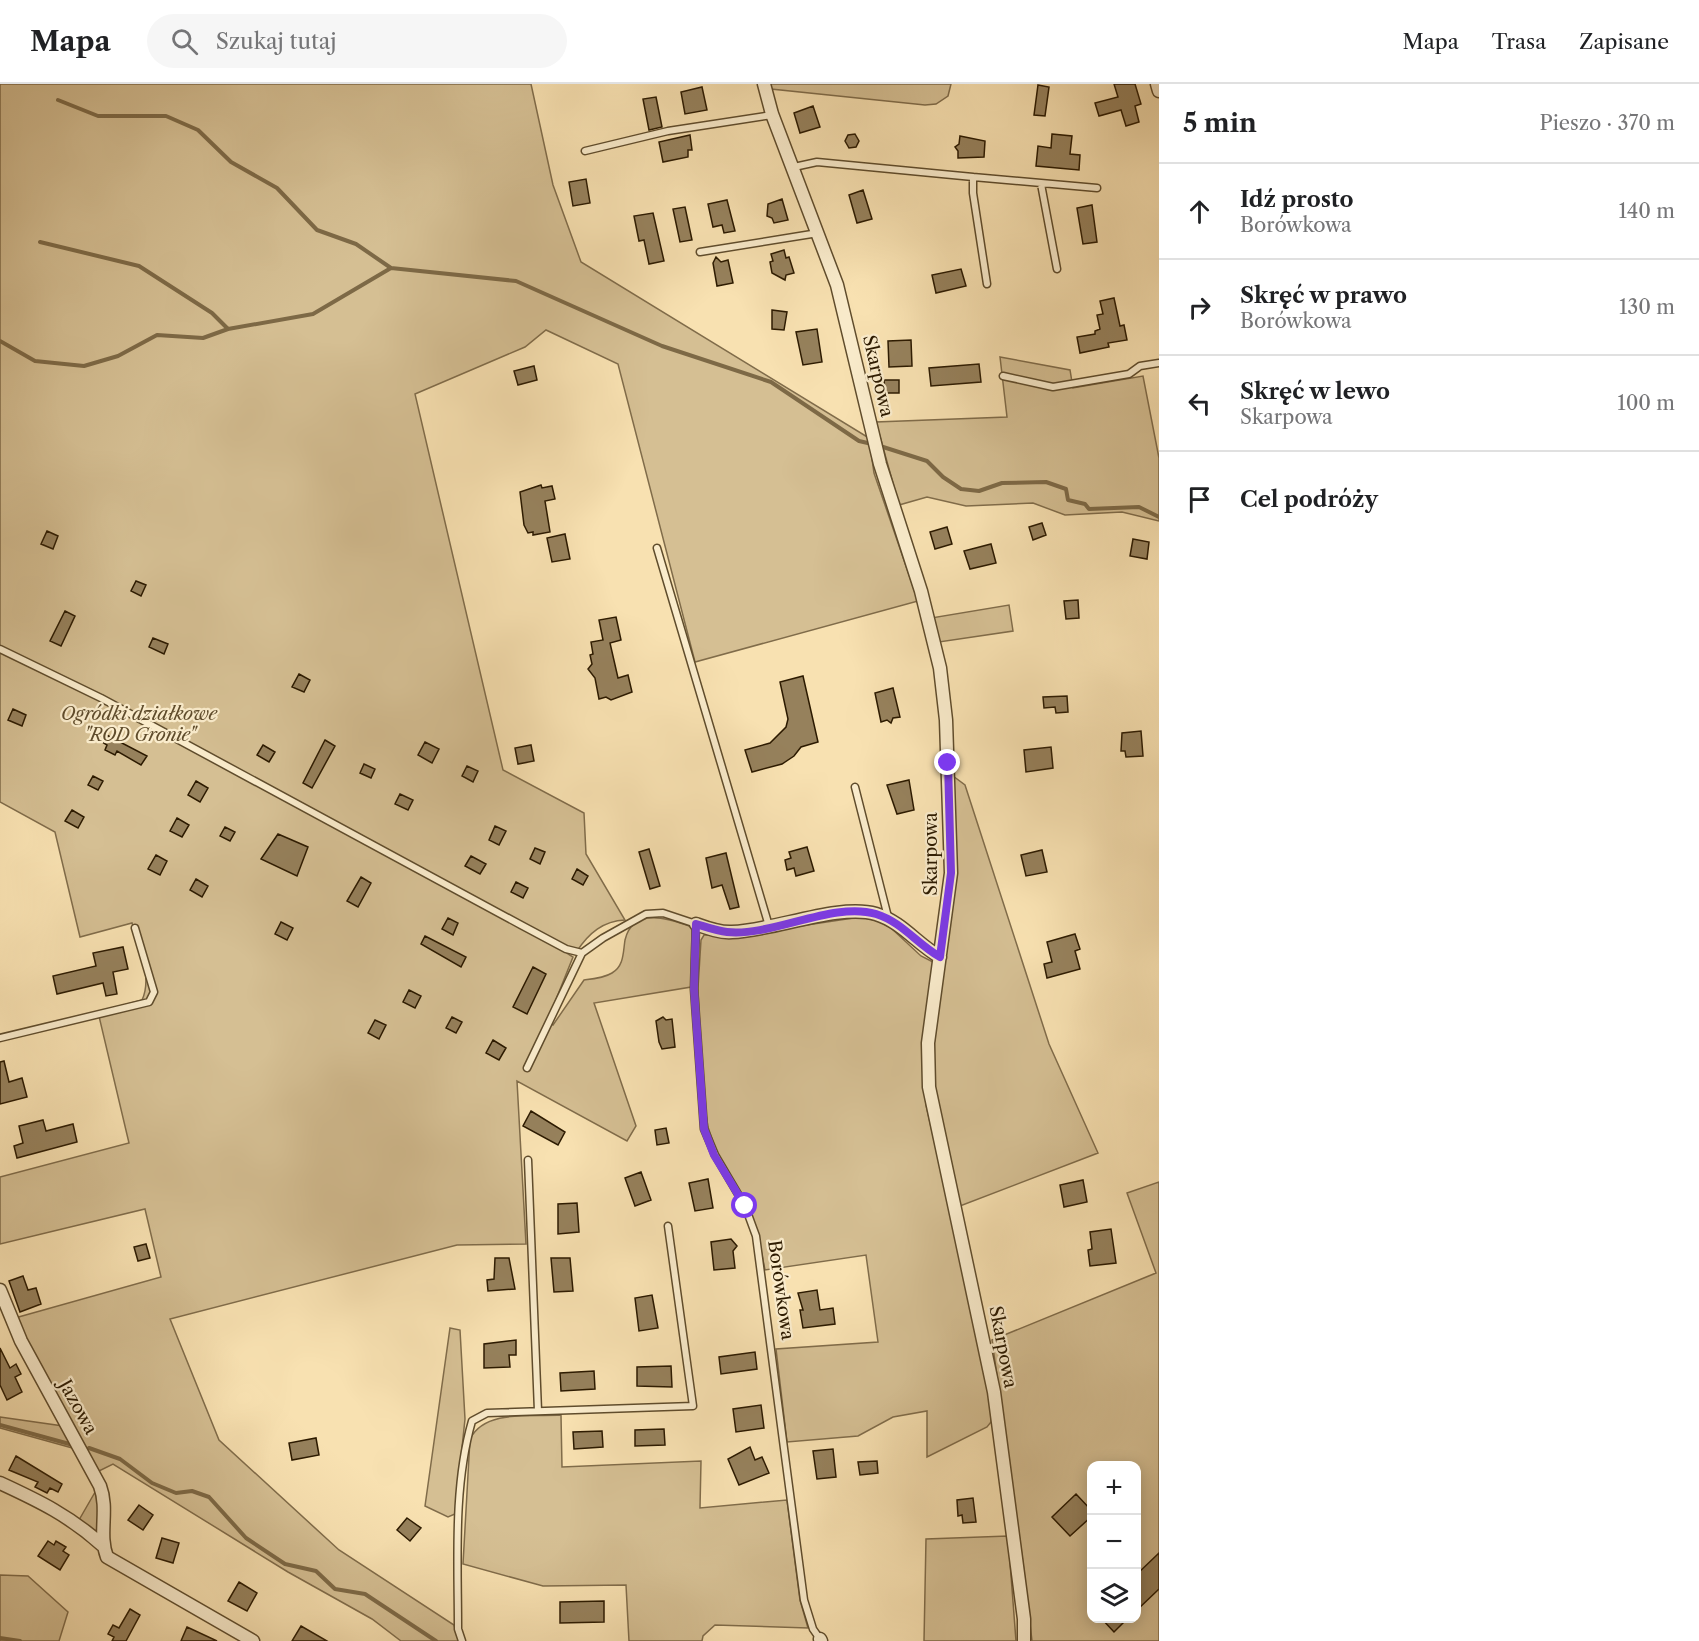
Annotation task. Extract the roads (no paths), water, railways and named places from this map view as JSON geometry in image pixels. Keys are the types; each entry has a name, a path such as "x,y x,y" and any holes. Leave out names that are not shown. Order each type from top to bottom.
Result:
{"street":[{"name":"Skarpowa","path":"764,84 772,114 837,285 880,464 921,591 940,668 946,720 951,873 928,1043 929,1087 994,1392 1022,1607 1024,1641"},
{"path":"1157,84 1159,91"},
{"path":"696,924 729,933 858,912 888,918 901,925 921,945 940,957"},
{"name":"Jazowa","path":"0,1290 21,1341 100,1486 105,1500 102,1545"},
{"path":"0,1483 76,1521 102,1545 107,1557 253,1641"}],"lane":[{"path":"585,151 668,131 772,114"},
{"path":"794,167 817,162 1096,188"},
{"path":"973,177 973,193 987,284"},
{"path":"1041,184 1057,269"},
{"path":"700,252 819,233"},
{"path":"1004,376 1053,387 1129,374 1140,366 1159,363"},
{"path":"657,548 769,927"},
{"path":"0,649 101,698 502,915 566,949 582,954"},
{"path":"855,787 888,918"},
{"path":"527,1068 582,954 603,938 646,914 663,913 696,924"},
{"name":"Borówkowa","path":"696,924 694,989 704,1129 714,1155 745,1206 756,1236 804,1600 813,1629 820,1640"},
{"path":"0,1038 149,1002 154,992 135,928"},
{"path":"528,1160 538,1412"},
{"path":"462,1641 458,1629 458,1527 467,1440 472,1421 487,1413 693,1406 668,1226"}],"waterway":[{"path":"58,100 98,116 166,116 198,130 231,162 277,188 317,230 356,244 391,268 516,281 662,346 771,382 859,441 872,444"},
{"path":"40,242 139,266 212,313 228,329"},
{"path":"0,341 35,361 84,366 118,356 157,335 203,338 228,329 313,314 391,268"},
{"path":"880,446 927,461 943,477 961,489 979,491 1002,483 1046,482 1066,489 1068,500 1085,504 1089,509 1139,507 1159,517"},
{"path":"0,1425 73,1445"},
{"path":"89,1448 120,1459 152,1483 176,1493 192,1491 209,1497 246,1538 285,1564 316,1571 335,1589 365,1594 436,1641"},
{"path":"0,1638 20,1641"}],"park label":[{"name":"Ogródki działkowe \"ROD Gronie\"","path":"139,724"}]}
